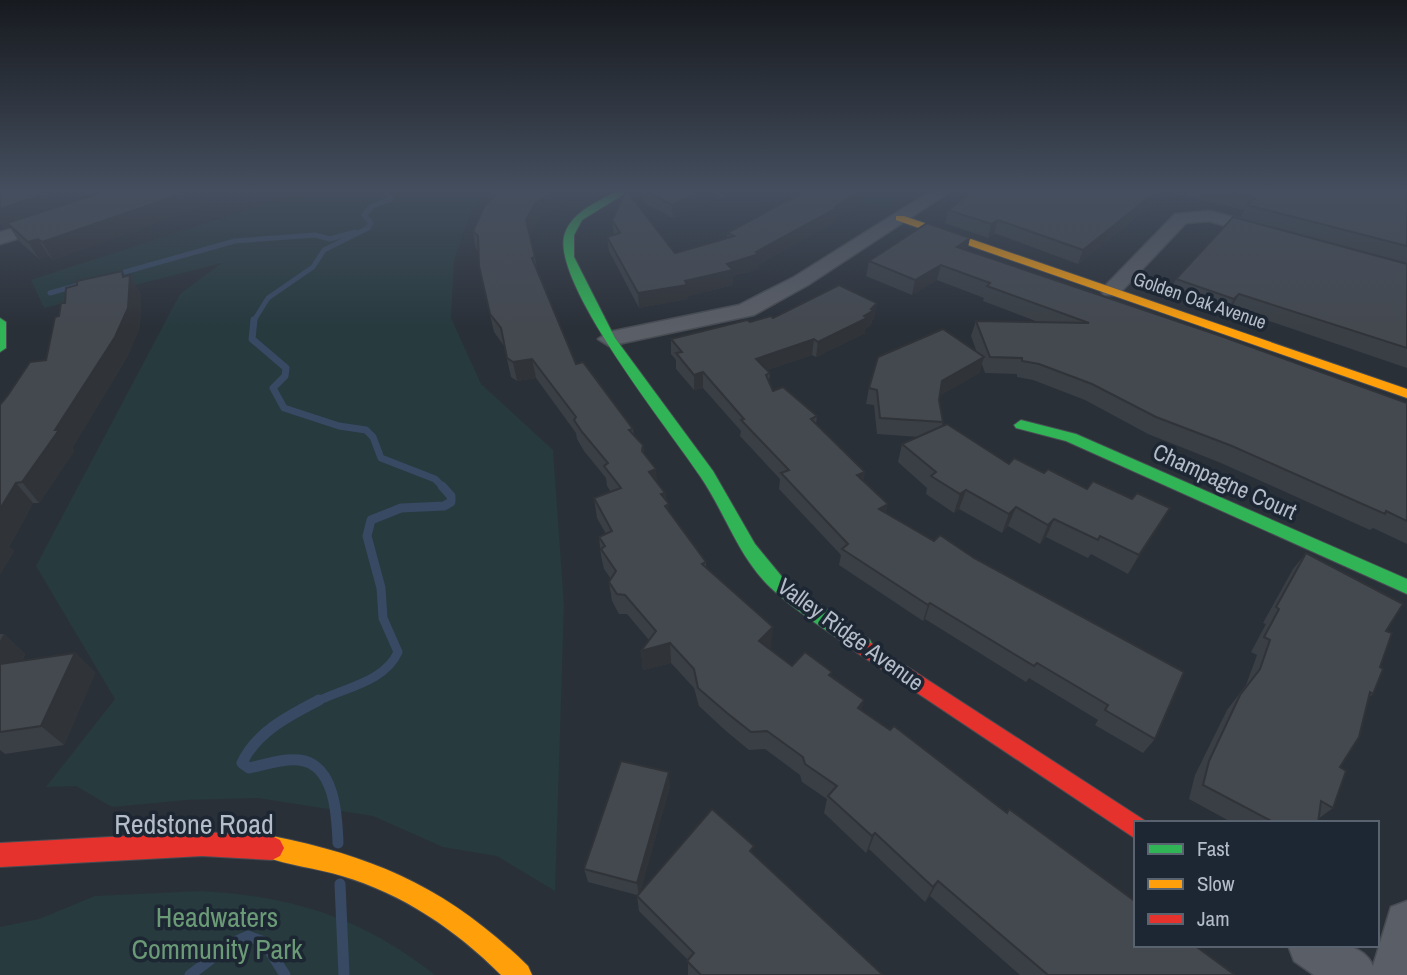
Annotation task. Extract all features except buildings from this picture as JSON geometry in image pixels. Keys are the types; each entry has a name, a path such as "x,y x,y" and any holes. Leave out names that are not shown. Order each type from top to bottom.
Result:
{"street":[{"name":"Valley Ridge Avenue","path":"571,236 568,245 569,257 609,339 708,475 749,549 777,583 817,615 1134,827"},
{"path":"609,339 746,310 801,281 871,236"},
{"name":"Golden Oak Avenue","path":"953,236 1407,394"},
{"path":"1111,291 1163,236"},
{"path":"0,323 0,348"},
{"name":"Champagne Court","path":"1021,425 1071,437 1407,587"},
{"name":"Redstone Road","path":"0,855 182,844 257,845 328,858 394,881 459,918 519,975"},
{"path":"1394,975 1407,923"},
{"path":"1313,947 1354,975"}],"green space":[{"path":"165,236 462,236 454,260 451,318 481,384 553,450 564,605 555,891 497,856 443,847 373,816 258,798 187,800 112,807 76,786 46,787 115,699 36,566 180,294 222,263 44,308 31,280"},
{"name":"Headwaters Community Park","path":"201,891 266,898 325,914 381,939 435,975 0,975 0,927 39,919 95,896"}],"waterway":[{"path":"50,293 235,241 295,236"},
{"path":"321,236 330,239 339,236"},
{"path":"254,320 268,298 313,267 324,250 351,236"},
{"path":"254,320 252,339 286,368 285,376 273,388 284,408 339,426 366,430 373,437 381,458 435,479 442,486"},
{"path":"316,702 373,677 384,670 398,652 383,618 381,588 367,536 371,520 401,508 444,506 451,502 451,496 442,486"},
{"path":"319,700 265,733 242,763 249,768 299,760 320,771 332,792 338,843"},
{"path":"340,884 344,975"},
{"path":"190,975 232,943 248,936 264,942 285,975"}],"traffic: fast":[{"path":"569,236 569,257 609,339 708,475 749,549 777,583 863,646"},
{"path":"0,322 0,348"},
{"path":"1021,425 1071,437 1407,587"}],"traffic: slow":[{"path":"953,236 1407,394"},
{"path":"272,848 343,864 407,890 465,926 519,975"}],"traffic: jam":[{"path":"863,646 1134,827"},
{"path":"0,855 202,844 272,848"}]}
